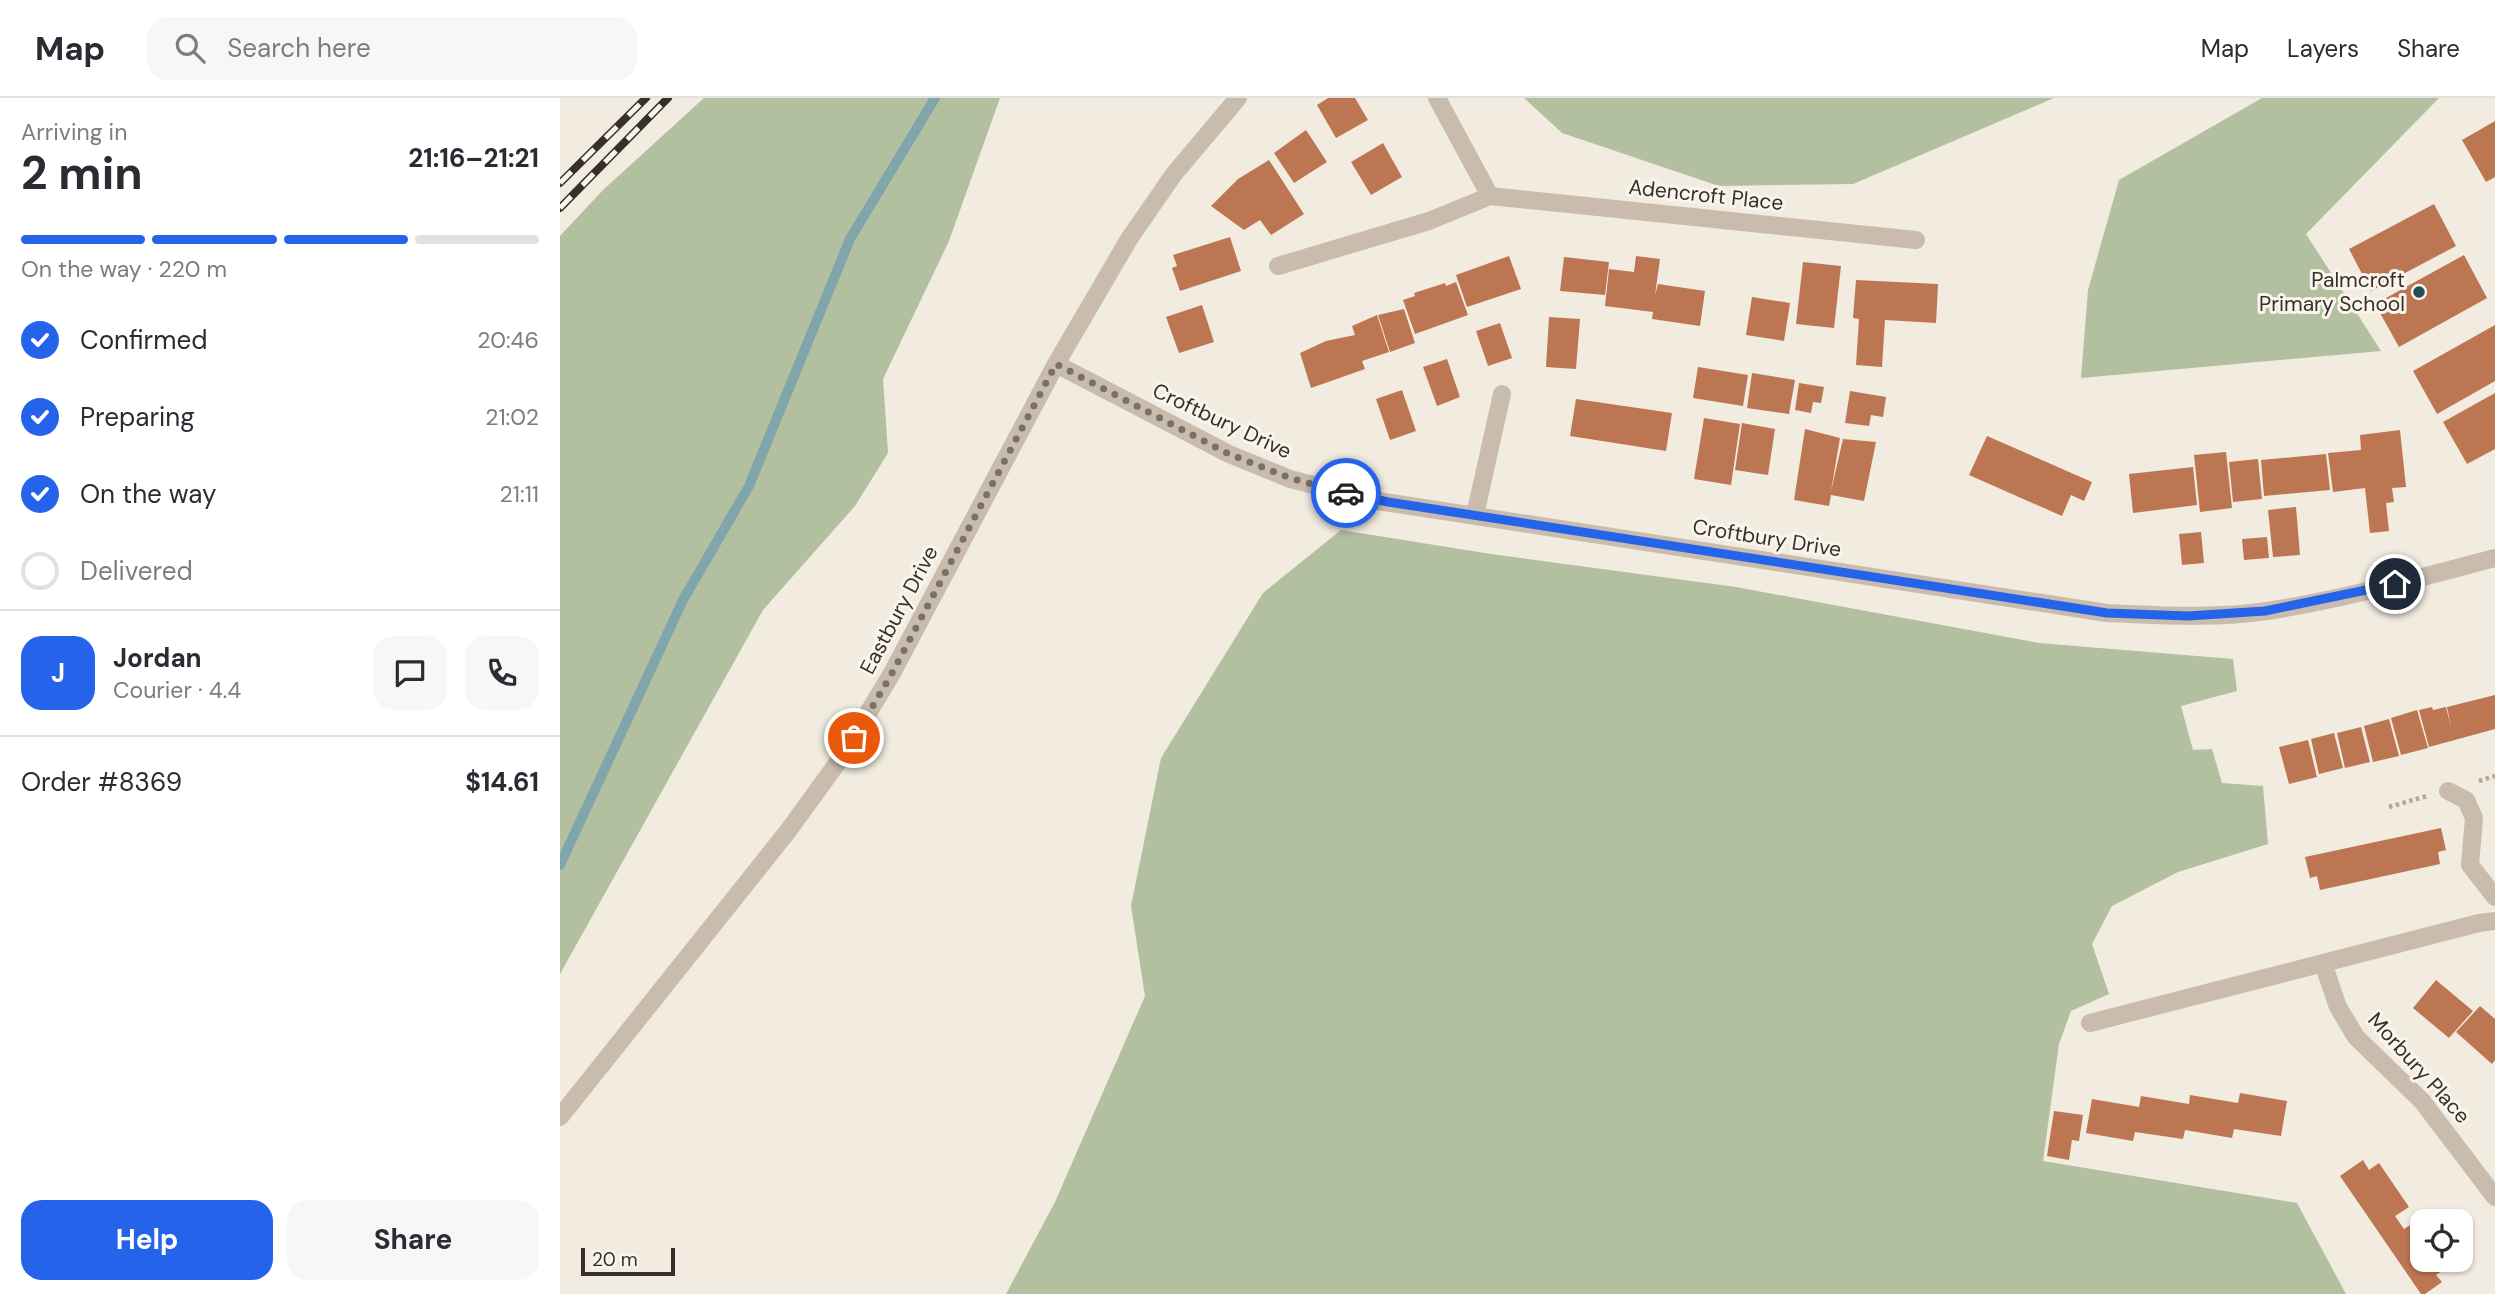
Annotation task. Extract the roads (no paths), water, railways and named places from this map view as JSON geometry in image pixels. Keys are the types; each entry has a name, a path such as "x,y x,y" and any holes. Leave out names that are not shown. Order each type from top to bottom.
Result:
{"street":[{"name":"Eastbury Drive","path":"560,1117 789,831 841,758 891,675 1056,364 1129,239 1174,174 1238,98"},
{"path":"1437,98 1490,196"},
{"name":"Adencroft Place","path":"1278,266 1429,221 1490,196 1916,240"},
{"name":"Croftbury Drive","path":"1056,364 1229,454 1290,478 1378,501 2107,613 2188,616 2265,611 2369,591 2495,558"},
{"path":"1475,515 1502,394"},
{"path":"2448,791 2466,800 2474,818 2470,865 2495,897"},
{"path":"2090,1023 2495,921"},
{"name":"Morbury Place","path":"2323,963 2338,1007 2356,1037 2422,1101 2495,1197"}],"waterway":[{"path":"560,865 683,600 749,486 850,239 935,98"}],"railway":[{"path":"560,183 646,98"},
{"path":"560,208 668,98"}],"place":[{"name":"Palmcroft Primary School","path":"2419,292"}]}
